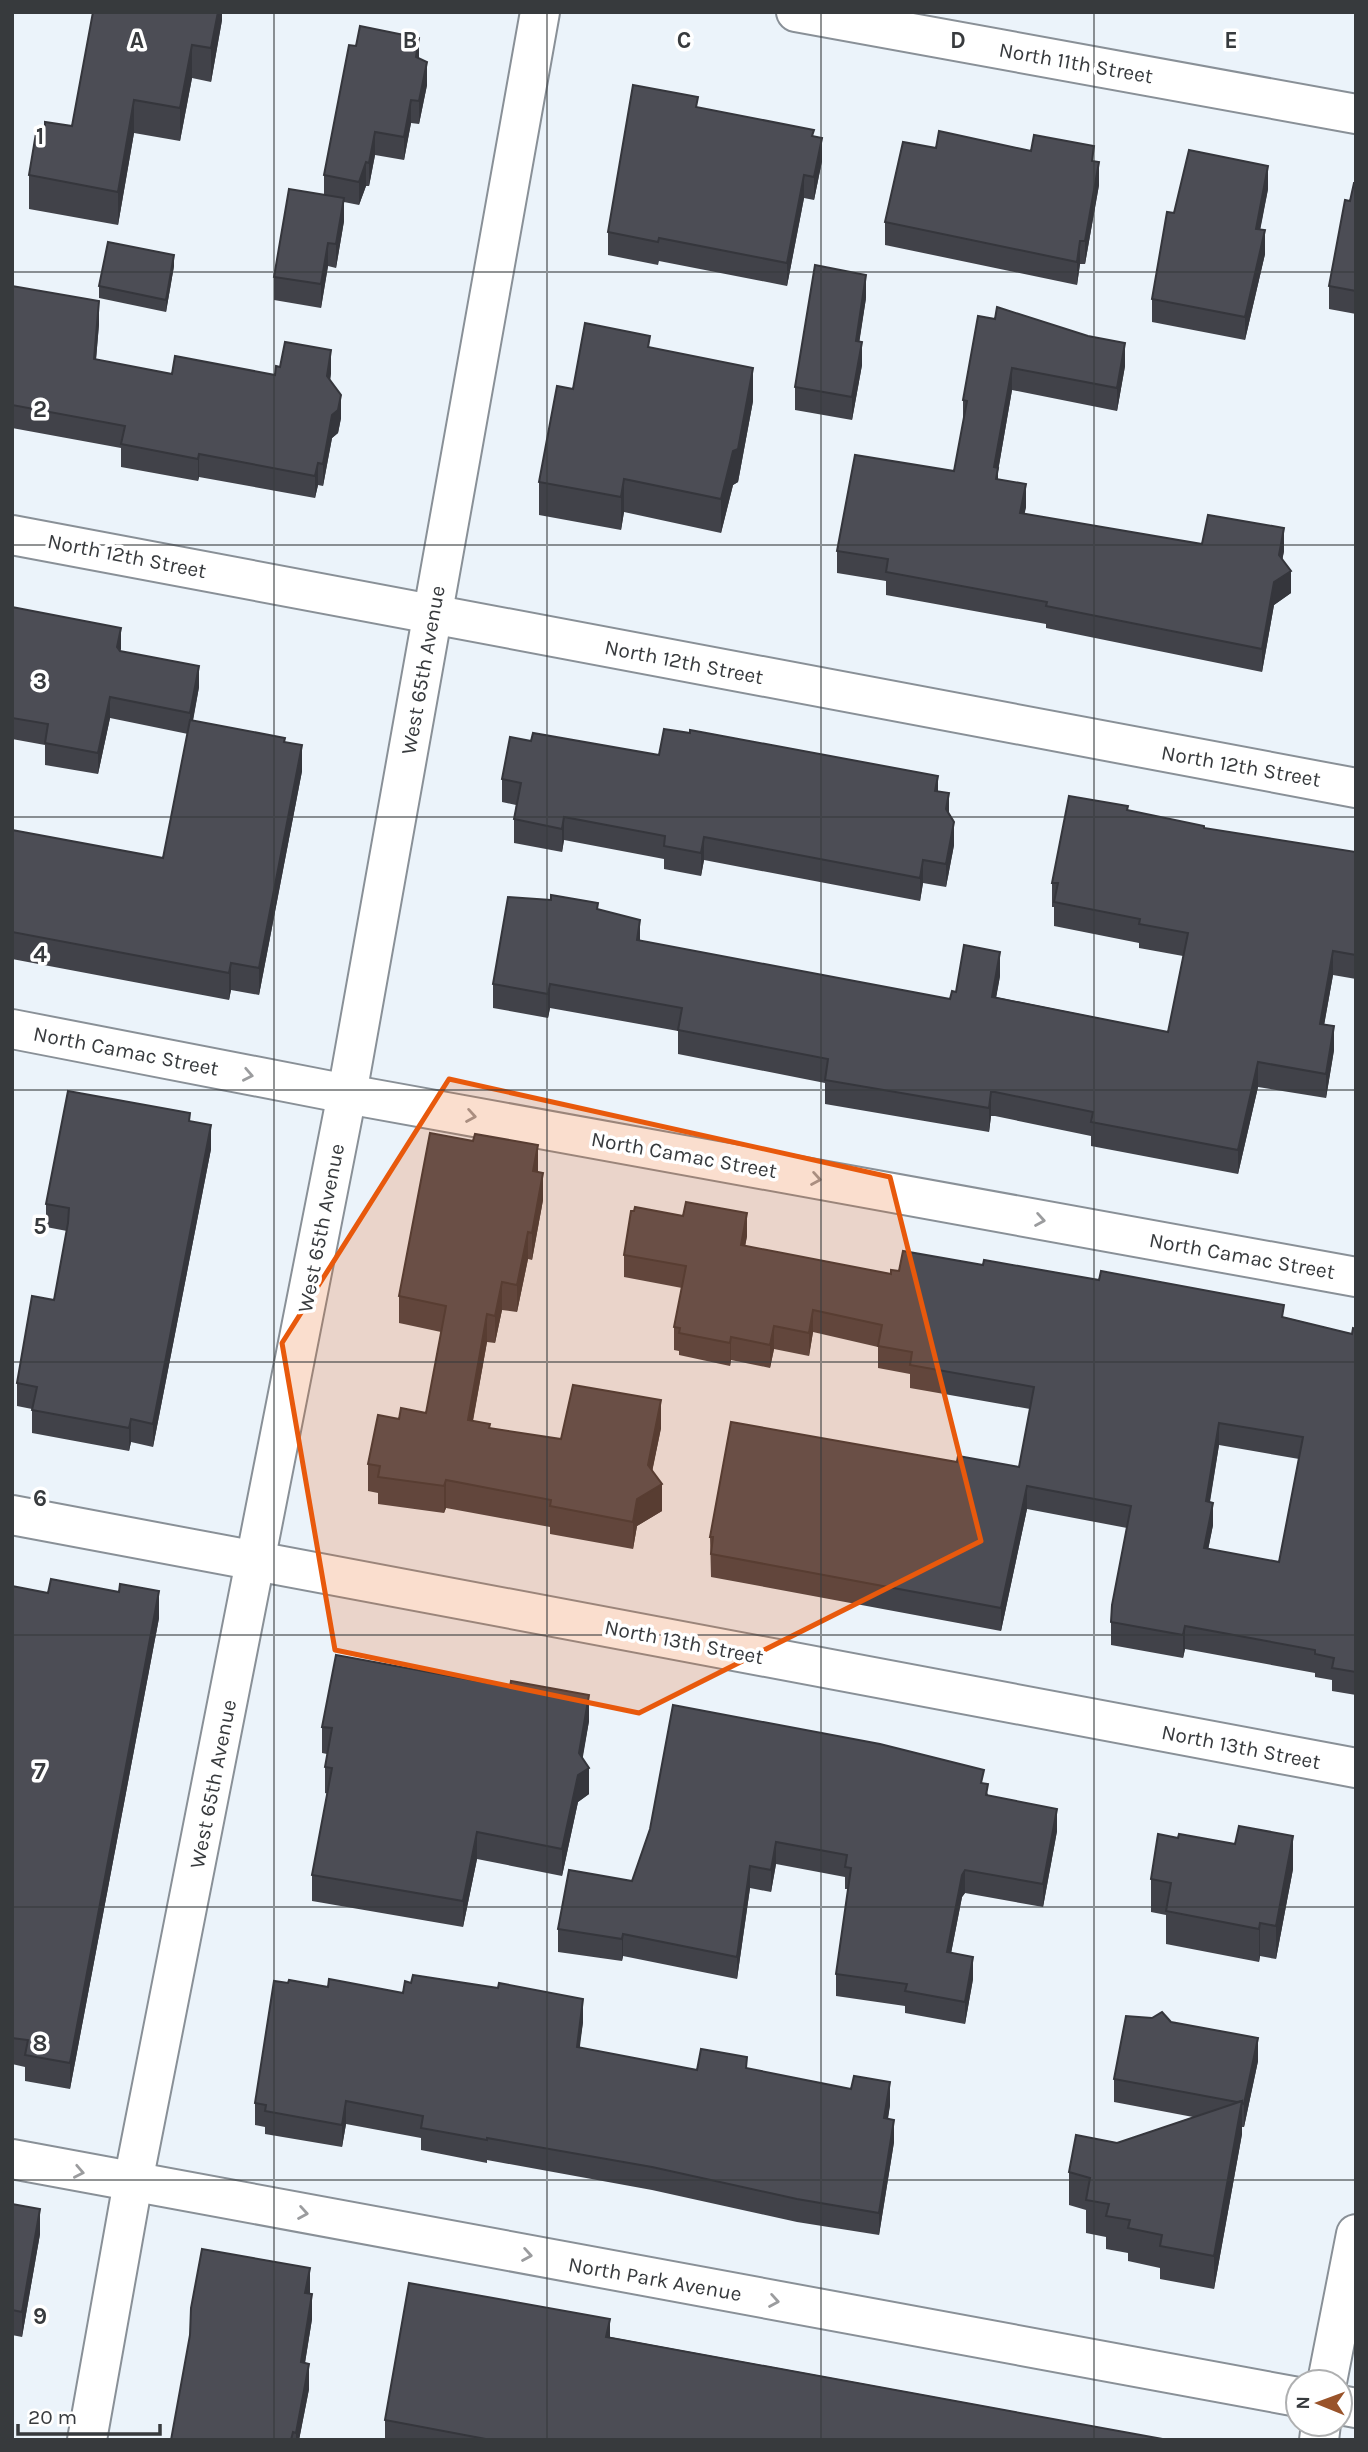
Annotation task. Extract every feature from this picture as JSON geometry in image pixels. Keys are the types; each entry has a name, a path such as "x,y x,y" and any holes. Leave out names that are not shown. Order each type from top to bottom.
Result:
{"street":[{"name":"West 65th Avenue","path":"87,2440 133,2182 347,1094 540,12"},
{"name":"North 11th Street","path":"796,12 1356,114"},
{"name":"North 12th Street","path":"12,535 1356,788"},
{"name":"North Camac Street","path":"12,1030 347,1094 1356,1277"},
{"name":"North 13th Street","path":"12,1515 1356,1768"},
{"name":"North Park Avenue","path":"12,2159 1284,2395"},
{"path":"1330,2368 1356,2234"}],"highlighted area":[{"path":"449,1079 890,1177 981,1541 639,1713 335,1650 282,1343"}],"building":[{"path":"93,12 218,12 211,48 192,45 180,108 134,100 118,192 29,175 37,127 45,128 45,122 72,126"},
{"path":"360,26 419,38 416,57 427,62 419,101 411,100 404,137 375,132 369,163 366,162 359,182 324,175 349,45 356,46"},
{"path":"633,85 698,97 696,107 814,130 812,136 822,138 814,177 804,175 787,263 659,238 658,242 608,232"},
{"path":"939,131 1031,151 1034,135 1094,146 1092,161 1099,162 1085,241 1080,241 1077,262 885,222 903,142 936,148"},
{"path":"1189,150 1268,166 1256,229 1265,230 1245,317 1152,299 1167,212 1174,213"},
{"path":"1354,183 1356,291 1329,286 1345,200 1350,201"},
{"path":"289,189 344,198 336,244 328,243 321,284 274,277"},
{"path":"108,242 174,255 166,300 99,286"},
{"path":"815,265 866,275 856,341 862,342 852,397 795,387"},
{"path":"12,286 99,301 94,359 172,374 175,356 275,375 276,366 280,367 285,342 331,350 327,376 341,395 338,410 332,415 323,464 318,463 315,476 199,454 198,459 121,444 125,426 12,405"},
{"path":"997,307 1088,336 1125,343 1117,388 1012,368 994,467 998,468 996,479 1026,484 1020,513 1202,544 1208,515 1284,528 1279,555 1291,571 1274,582 1262,649 1046,606 1047,602 886,572 888,559 837,551 855,455 954,471 967,401 963,400 978,316 995,319"},
{"path":"585,323 650,336 648,347 753,368 738,449 733,451 721,499 624,479 621,497 539,482 557,386 573,389"},
{"path":"12,607 121,628 117,647 120,651 199,666 190,713 110,697 98,753 45,743 48,724 12,718"},
{"path":"190,720 285,738 284,742 302,745 259,968 231,963 229,973 12,932 12,830 163,858"},
{"path":"664,729 690,733 690,730 938,776 935,791 949,793 946,809 954,822 946,864 923,860 920,878 704,837 701,853 664,846 665,836 564,817 562,829 514,819 521,783 502,779 510,737 531,741 533,733 659,755"},
{"path":"1069,796 1128,806 1127,810 1204,828 1356,852 1356,955 1333,951 1320,1024 1334,1026 1326,1074 1258,1062 1238,1150 1091,1122 1093,1112 995,1092 991,1092 989,1108 825,1080 828,1059 678,1030 682,1008 550,984 548,994 493,984 508,897 551,900 551,895 598,903 597,909 640,920 637,940 950,999 952,991 956,992 964,945 1000,952 992,997 1168,1032 1188,933 1139,924 1140,919 1054,902 1058,883 1052,883"},
{"path":"68,1091 190,1113 189,1121 211,1125 153,1424 131,1419 129,1428 32,1410 37,1387 17,1383 32,1296 54,1300 68,1223 69,1208 46,1204"},
{"path":"430,1133 473,1141 475,1134 538,1145 533,1171 543,1173 532,1233 528,1232 517,1285 502,1282 495,1316 487,1314 468,1420 490,1424 489,1428 561,1439 573,1385 661,1400 648,1465 662,1484 637,1499 633,1522 550,1506 551,1500 446,1480 444,1486 378,1477 380,1466 368,1464 378,1415 399,1419 401,1408 426,1413 446,1306 399,1296"},
{"path":"686,1202 747,1213 741,1245 891,1274 891,1270 899,1271 903,1251 983,1265 984,1260 1099,1280 1101,1271 1284,1305 1282,1317 1352,1334 1353,1328 1356,1329 1356,1672 1332,1668 1334,1658 1315,1654 1315,1650 1185,1626 1183,1635 1111,1622 1131,1506 1027,1486 1001,1608 711,1554 713,1537 710,1537 731,1422 957,1462 958,1456 1019,1467 1034,1387 910,1365 912,1352 878,1346 882,1325 813,1310 809,1333 774,1326 770,1345 731,1337 730,1343 679,1333 680,1328 674,1327 686,1266 624,1255 631,1211 634,1211 635,1207 683,1216","holes":["1219,1423 1303,1437 1279,1562 1204,1548 1213,1503 1206,1501"]},
{"path":"51,1579 119,1592 120,1584 159,1591 70,2063 25,2055 28,2040 12,2038 12,1586 48,1593"},
{"path":"336,1655 510,1687 511,1681 589,1695 579,1753 589,1768 578,1775 562,1849 477,1832 463,1901 312,1875 332,1768 325,1767 332,1728 322,1727"},
{"path":"673,1705 880,1744 984,1770 981,1783 988,1784 986,1795 1057,1809 1043,1884 965,1870 962,1875 947,1952 973,1957 965,2002 905,1991 907,1984 836,1974 851,1868 845,1867 847,1855 776,1842 771,1870 750,1866 737,1957 623,1934 622,1939 558,1929 569,1870 632,1881 650,1829"},
{"path":"1239,1826 1293,1836 1276,1926 1260,1923 1259,1929 1166,1911 1171,1883 1151,1879 1158,1834 1178,1838 1179,1834 1235,1844"},
{"path":"413,1975 498,1988 499,1983 583,1999 577,2047 697,2070 701,2049 747,2057 746,2068 851,2089 854,2076 890,2082 884,2118 894,2120 879,2213 797,2199 652,2167 421,2128 423,2116 346,2101 342,2125 265,2111 266,2105 255,2103 274,1981 288,1983 289,1980 328,1987 329,1979 403,1993 405,1981 411,1983"},
{"path":"1162,2012 1171,2022 1258,2038 1244,2104 1242,2101 1114,2079 1126,2016 1152,2018"},
{"path":"1242,2101 1214,2256 1160,2246 1162,2235 1128,2228 1130,2220 1106,2216 1109,2204 1086,2200 1090,2178 1069,2172 1076,2135 1117,2143"},
{"path":"12,2204 40,2209 22,2312 12,2310"},
{"path":"202,2249 310,2268 305,2293 312,2294 301,2362 309,2364 296,2433 293,2432 291,2440 171,2440"},
{"path":"409,2283 610,2319 606,2337 1168,2440 491,2440 385,2420"}]}
